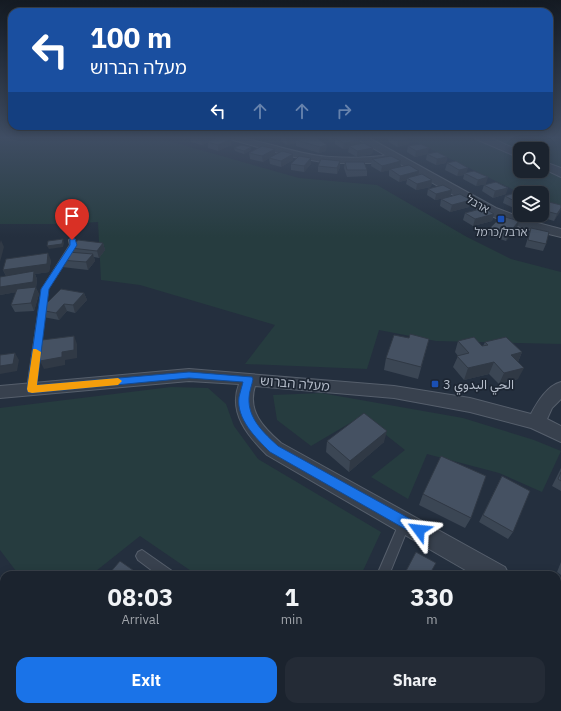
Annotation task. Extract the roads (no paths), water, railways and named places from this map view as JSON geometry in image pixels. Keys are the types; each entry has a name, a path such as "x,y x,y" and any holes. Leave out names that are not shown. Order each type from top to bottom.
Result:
{"street":[{"name":"ארבל","path":"418,170 491,211 511,220 561,234"},
{"name":"מעלה הברוש","path":"0,392 189,375 249,379 394,392 470,405 536,422 561,434"},
{"path":"249,379 244,398 246,414 257,433 274,449 406,522 490,571"},
{"path":"536,422 545,404 561,388"}],"lane":[{"path":"32,389 45,289 73,245 72,240"},
{"path":"385,571 406,522"},
{"path":"142,556 163,571"}],"place":[{"name":"ארבל/כרמל","path":"501,219"},
{"name":"الحي البدوي 3","path":"435,384"}]}
